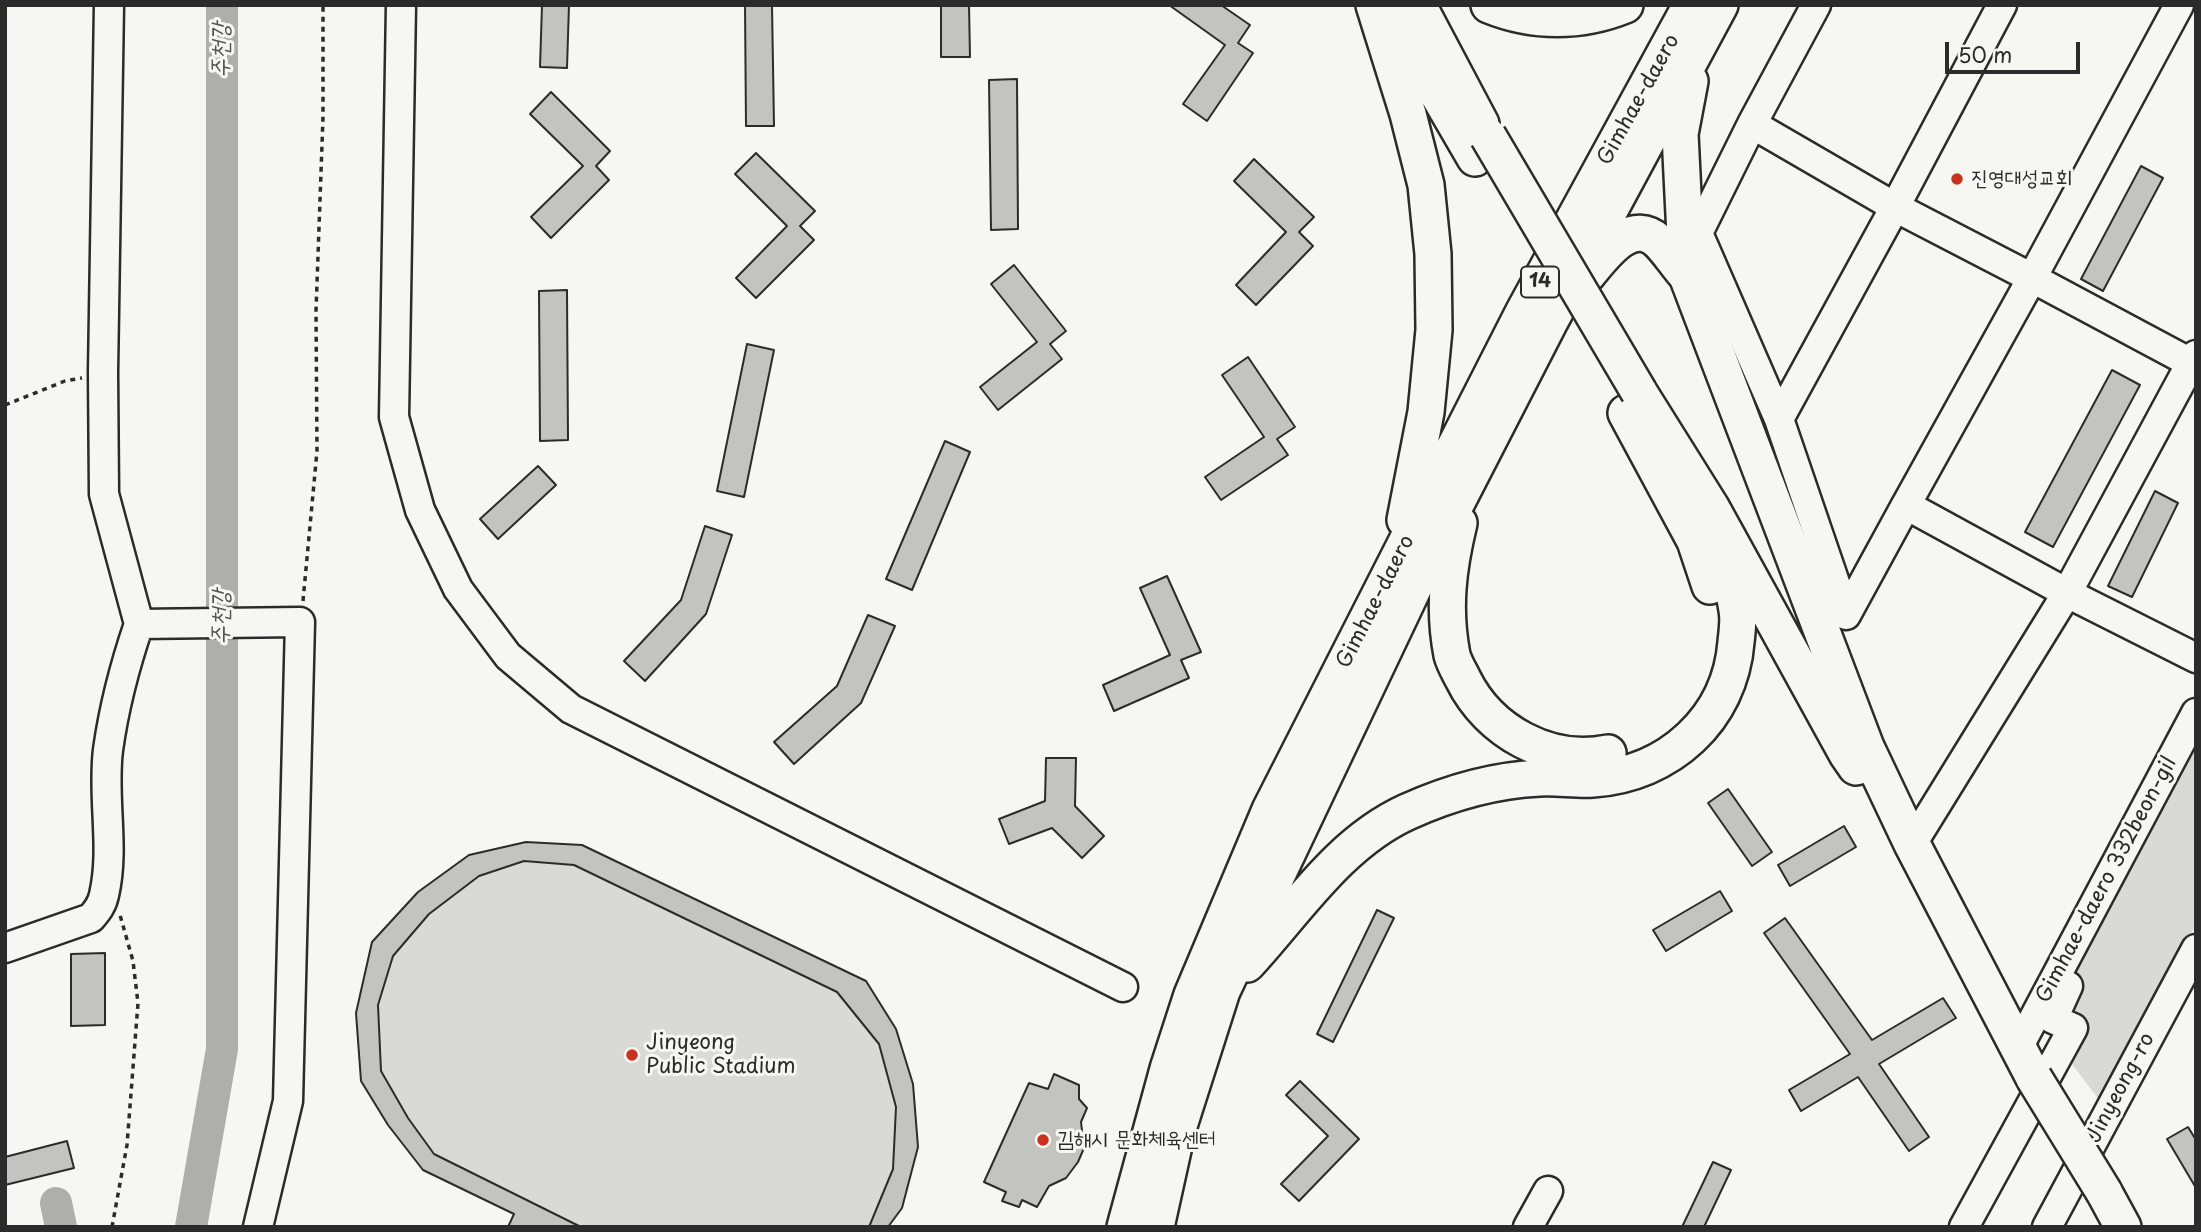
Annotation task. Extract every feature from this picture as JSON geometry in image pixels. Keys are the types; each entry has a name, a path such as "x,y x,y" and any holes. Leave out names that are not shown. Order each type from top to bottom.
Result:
{"main road":[{"path":"1374,5 1408,114 1426,185 1433,254 1434,330 1426,412 1396,562"},
{"path":"1386,5 1482,147 1632,403 1695,541 1717,617 1714,650 1705,682 1687,711 1662,734 1630,749 1592,757 1559,754 1532,745 1502,728 1470,694 1452,658 1446,603 1453,545 1470,480"},
{"path":"1418,5 1482,147"},
{"path":"1489,5 1505,12 1549,20 1601,15 1625,5"},
{"name":"Gimhae-daero","path":"1125,1227 1164,1082 1192,995 1270,810 1523,313 1691,5"},
{"name":"Gimhae-daero","path":"1156,1227 1177,1132 1222,991 1422,570 1549,323 1720,5"},
{"path":"1696,47 1680,134 1687,276 1866,747 1912,845 2034,1078 2123,1227"},
{"path":"1549,323 1609,248 1626,236 1642,233 1657,240 1687,276"},
{"path":"1632,403 1711,507 1847,754 1912,845"},
{"path":"1222,991 1346,851 1405,813 1499,781 1593,779 1634,772 1671,755 1701,729 1721,698 1735,660 1738,612 1711,507"}],"street":[{"path":"5,948 91,918 99,909 104,896 108,852 108,751 123,670 143,624 104,494 103,380 110,5"},
{"path":"401,5 394,417 420,510 458,589 508,656 571,709 1123,986"},
{"path":"1816,5 1752,124 1698,233 1779,419 1846,615 2179,5 2196,14"},
{"path":"1779,419 2002,5"},
{"path":"1752,124 1895,206 2194,361 2067,593 1912,845"},
{"path":"1906,505 2067,593 2196,658"},
{"path":"143,624 293,623 288,1101 258,1227"},
{"name":"Gimhae-daero 332beon-gil","path":"2018,1048 2196,713"},
{"path":"1964,1227 2073,1028 2053,1019 2082,954 2070,949"},
{"name":"Jinyeong-ro","path":"2047,1227 2196,949"},
{"path":"1528,1227 1548,1191"}],"path":[{"path":"293,623 317,451 316,310 323,117 323,5"},
{"path":"5,405 65,381 82,378 103,380"},
{"path":"105,887 112,891 133,961 138,1003 127,1145 112,1227"}],"shaded area":[{"path":"2196,741 2196,924 2100,1101 2043,1026"},
{"name":"Jinyeong Public Stadium","path":"526,842 582,845 866,981 896,1029 913,1084 918,1147 902,1208 888,1227 508,1227 514,1214 423,1170 388,1125 356,1013 372,942 418,892 469,855"}],"building":[{"path":"542,5 569,5 567,68 540,67"},
{"path":"745,5 772,5 774,126 746,126"},
{"path":"941,5 969,5 970,57 941,57"},
{"path":"1169,5 1221,5 1250,25 1238,43 1253,53 1207,121 1183,104 1225,45"},
{"path":"1017,79 1018,229 991,230 989,80"},
{"path":"551,92 610,151 596,166 609,180 551,238 531,217 583,166 530,114"},
{"path":"756,153 815,211 800,226 814,240 756,298 736,278 787,226 735,174"},
{"path":"1254,159 1314,217 1299,232 1313,246 1256,305 1236,285 1286,232 1234,181"},
{"path":"2141,166 2163,178 2103,291 2081,279"},
{"path":"1014,265 1066,331 1050,344 1062,359 998,410 980,387 1037,342 991,284"},
{"path":"567,290 568,440 540,441 539,291"},
{"path":"747,344 774,350 744,497 717,491"},
{"path":"1248,357 1295,427 1277,439 1288,455 1221,500 1205,477 1264,437 1222,375"},
{"path":"2112,370 2140,385 2053,547 2025,532"},
{"path":"945,441 970,452 912,590 886,579"},
{"path":"538,466 556,485 498,539 480,519"},
{"path":"2155,491 2178,503 2132,597 2108,586"},
{"path":"705,526 732,535 706,614 645,681 624,661 681,600"},
{"path":"1167,576 1201,652 1181,660 1189,678 1114,711 1103,685 1170,655 1140,588"},
{"path":"868,615 895,626 861,703 794,764 774,742 837,686"},
{"path":"1046,758 1076,758 1075,806 1104,836 1082,858 1052,828 1009,844 999,819 1045,801"},
{"path":"1728,789 1772,852 1752,866 1708,803"},
{"path":"1844,826 1856,847 1790,886 1778,865"},
{"path":"526,842 582,845 866,981 896,1029 913,1084 918,1147 902,1208 888,1227 869,1227 893,1169 896,1107 879,1044 837,992 574,865 524,861 479,876 429,914 393,956 378,1005 381,1071 408,1118 434,1154 581,1227 508,1227 514,1214 423,1170 388,1125 361,1081 356,1013 372,942 418,892 469,855"},
{"path":"1720,891 1732,911 1666,951 1653,930"},
{"path":"1377,910 1394,918 1333,1042 1317,1034"},
{"path":"1785,918 1872,1040 1943,998 1956,1018 1879,1064 1929,1137 1909,1151 1858,1077 1801,1111 1789,1090 1850,1054 1764,933"},
{"path":"105,953 105,1025 71,1026 71,954"},
{"name":"김해시 문화체육센터","path":"1054,1074 1079,1085 1079,1099 1087,1108 1081,1122 1084,1148 1066,1178 1049,1186 1037,1207 1022,1200 1019,1207 1002,1201 1006,1192 984,1182 1029,1083 1048,1089"},
{"path":"1300,1081 1359,1139 1299,1201 1281,1184 1328,1136 1286,1095"},
{"path":"2188,1127 2196,1140 2196,1188 2167,1139"},
{"path":"67,1141 74,1168 5,1185 5,1157"},
{"path":"1713,1162 1731,1170 1704,1227 1682,1227"}],"waterway":[{"name":"주천강","path":"191,1227 222,1049 222,5"},
{"path":"56,1203 61,1227"}],"place":[{"name":"진영대성교회","path":"1957,179"},
{"name":"Jinyeong Public Stadium","path":"632,1055"},
{"name":"김해시 문화체육센터","path":"1043,1140"}]}
